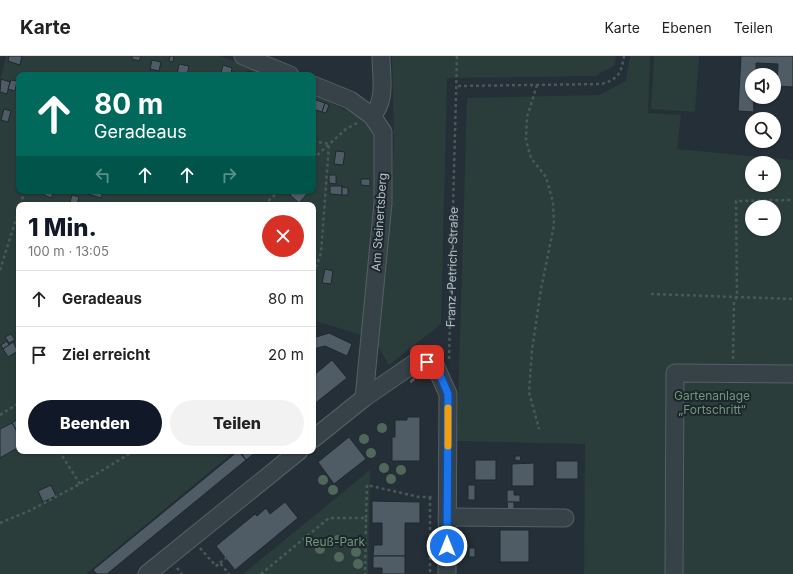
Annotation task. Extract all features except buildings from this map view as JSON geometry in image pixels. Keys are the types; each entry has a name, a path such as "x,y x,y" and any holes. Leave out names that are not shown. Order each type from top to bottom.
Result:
{"street":[{"path":"246,56 283,72"},
{"path":"372,116 378,110 382,101 381,56"},
{"name":"Am Steinertsberg","path":"316,86 350,100 372,116 382,132 383,203 364,398"},
{"path":"316,437 364,398 419,360 436,365 448,394 447,574"},
{"path":"674,574 675,373 793,374"},
{"path":"147,574 295,454"},
{"path":"447,517 565,518"}],"path":[{"name":"Franz-Petrich-Straße","path":"449,362 458,56"},
{"path":"458,86 602,84 615,80 622,70 624,56"},
{"path":"537,85 527,117 526,140 531,158 546,178 553,202 554,225 541,289 531,364 529,392 539,429"},
{"path":"316,156 346,129 372,116"},
{"path":"316,142 329,144"},
{"path":"316,267 321,253 329,144"},
{"path":"267,202 276,194"},
{"path":"733,374 734,302 737,296 736,201 793,200"},
{"path":"0,270 16,219"},
{"path":"651,294 793,299"},
{"path":"0,414 16,405"},
{"path":"61,454 80,484"},
{"path":"0,523 80,484 129,454"},
{"path":"365,574 367,485 419,497 447,498"},
{"path":"430,497 430,574"},
{"path":"261,574 328,518 366,518"},
{"path":"192,538 216,566 226,558"},
{"path":"220,563 229,574"}],"green space":[{"path":"6,56 220,56 265,72 16,72 16,194 316,194 316,96 357,116 373,127 381,141 367,337 316,321 316,202 16,202 16,454 231,454 86,574 0,574 0,81"},
{"path":"392,56 616,56 615,65 595,76 447,78 441,324 389,365 374,339 391,205 394,142"},
{"name":"Gartenanlage „Fortschritt“","path":"630,56 650,56 648,113 681,115 677,149 751,156 745,156 745,192 781,192 781,159 793,160 793,574 584,574 585,444 457,441 467,98 599,95 626,81"},
{"path":"654,56 699,56 695,112 651,109"},
{"name":"Reuß-Park","path":"370,470 368,574 243,574"}],"slow traffic":[{"path":"448,408 448,446"}],"route":[{"path":"427,362 436,365 448,394 447,546"}]}
